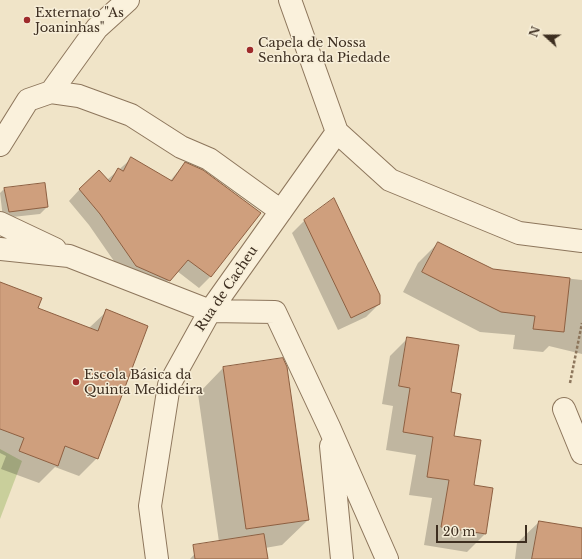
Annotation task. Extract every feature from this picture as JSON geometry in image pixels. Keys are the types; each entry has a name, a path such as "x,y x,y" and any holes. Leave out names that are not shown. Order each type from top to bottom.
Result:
{"street":[{"path":"51,92 97,28 128,0"},
{"path":"288,2 337,132 390,180 519,233 582,241"},
{"path":"0,145 28,100 51,92 79,96 131,115 181,147 209,159 281,211"},
{"name":"Rua de Cacheu","path":"157,559 150,506 169,385 210,311 337,132"},
{"path":"0,223 69,256 210,311 275,312 329,427 387,559"},
{"path":"0,249 69,256"},
{"path":"564,409 582,453"},
{"path":"329,427 342,559"}],"path":[{"path":"564,409 582,323"}],"green space":[{"path":"0,449 22,461 0,519"}],"building":[{"path":"131,157 172,181 185,162 203,170 261,213 211,277 188,260 170,281 136,266 100,214 79,189 99,170 110,182 118,168 123,171"},
{"path":"45,183 48,207 9,212 4,188"},
{"path":"334,198 380,295 380,304 351,318 304,220"},
{"path":"438,242 493,269 570,278 564,332 533,329 535,316 501,312 422,272"},
{"path":"0,282 42,298 38,308 98,331 106,309 148,326 98,459 65,446 58,466 19,451 24,438 0,429"},
{"path":"407,337 459,345 451,392 461,394 454,436 481,440 474,485 493,488 486,534 441,527 449,480 427,477 433,437 403,432 410,388 399,386"},
{"path":"283,358 287,367 309,520 246,529 223,367"},
{"path":"539,521 582,528 582,559 532,559"},
{"path":"264,534 268,559 195,559 193,545"}],"place":[{"name":"Externato \"As Joaninhas\"","path":"27,20"},
{"name":"Capela de Nossa Senhora da Piedade","path":"250,50"},
{"name":"Escola Básica da Quinta Medideira","path":"76,382"}]}
